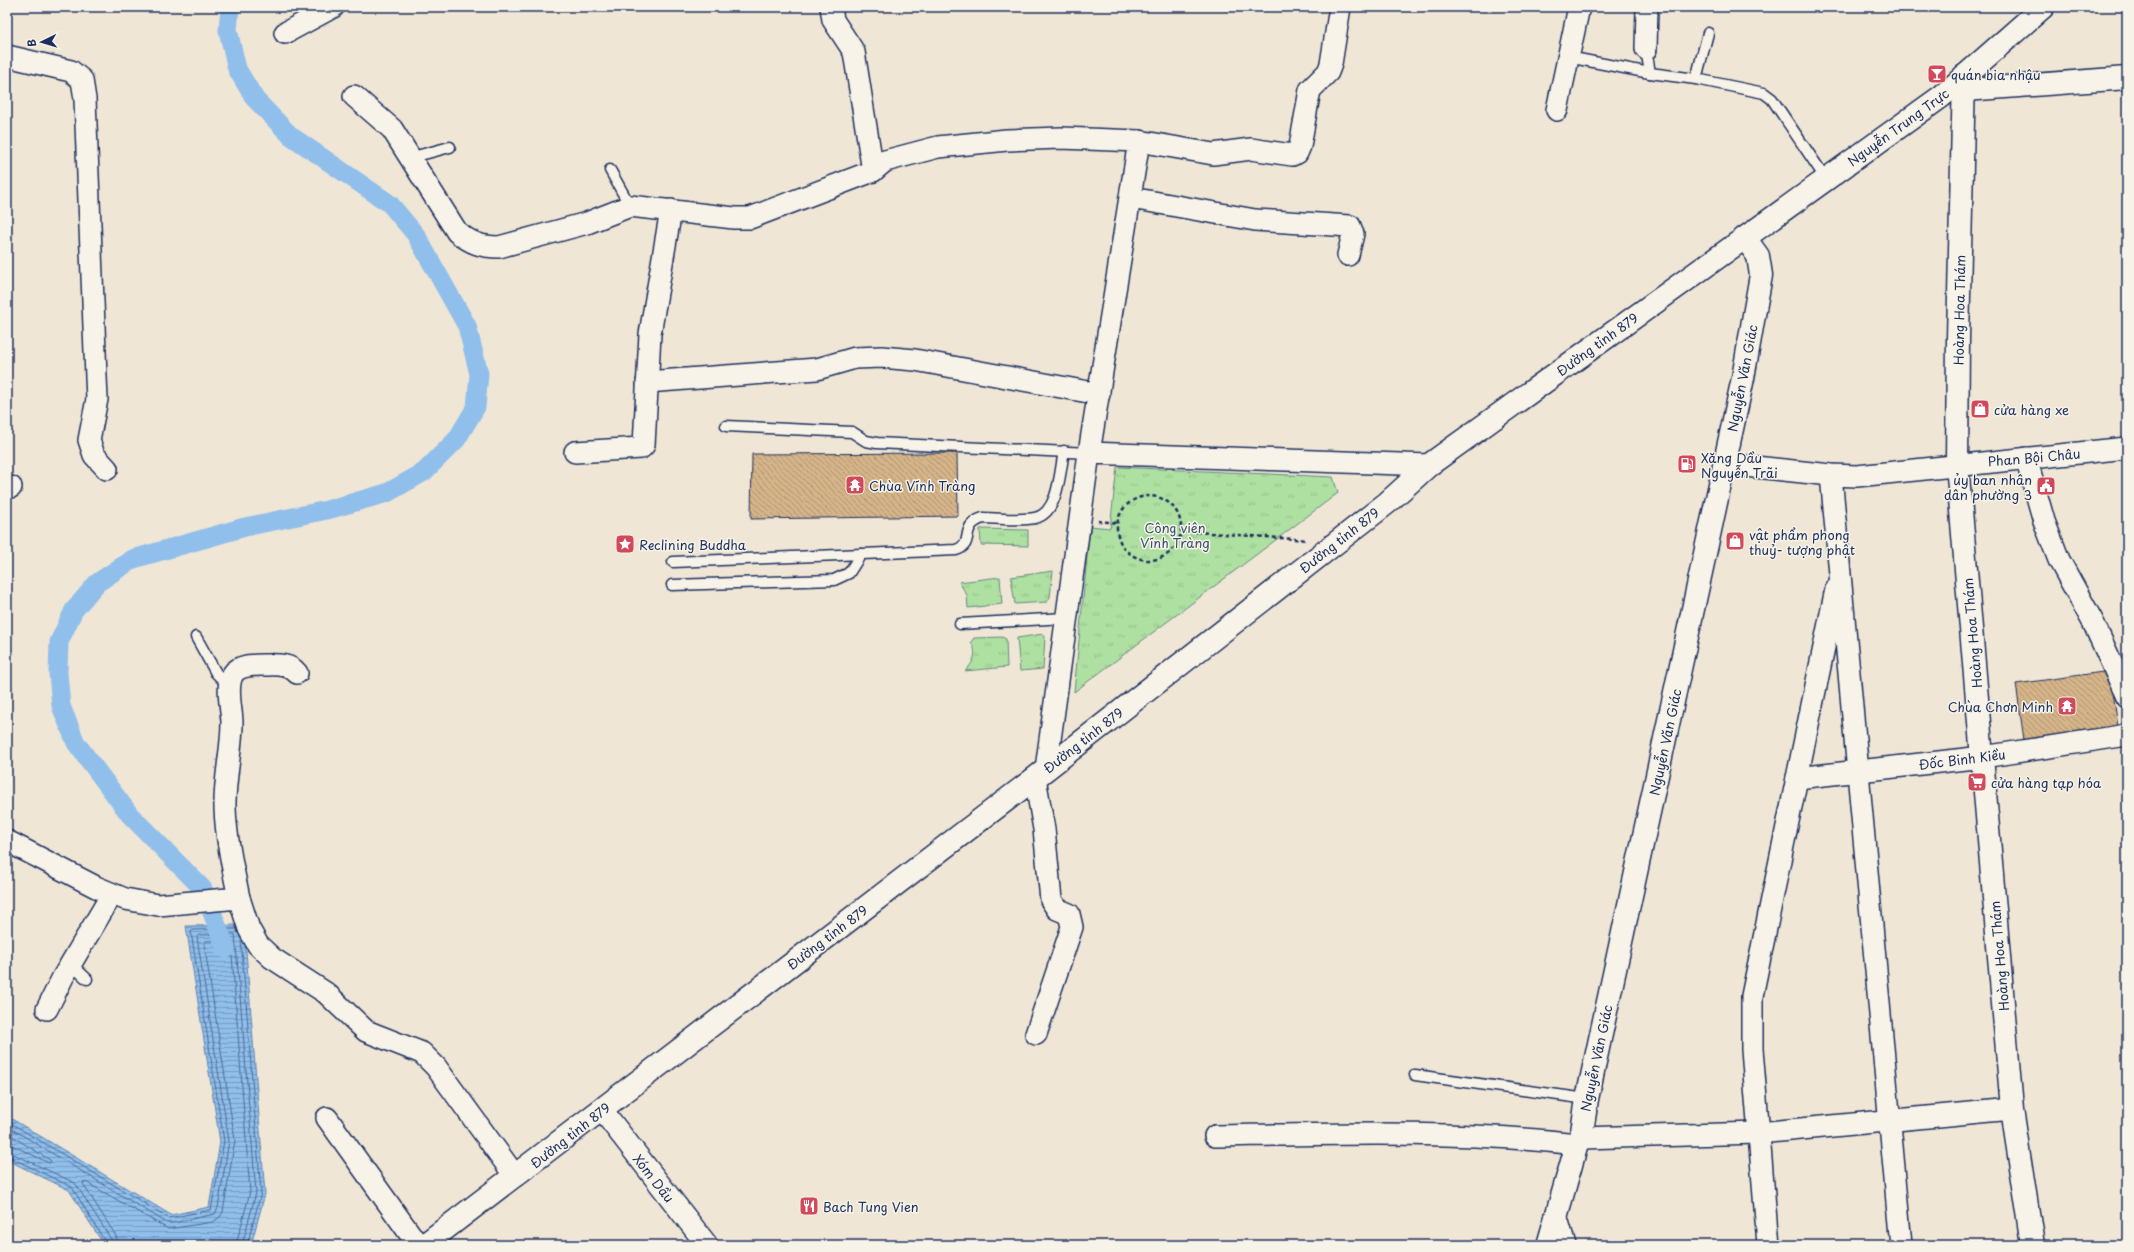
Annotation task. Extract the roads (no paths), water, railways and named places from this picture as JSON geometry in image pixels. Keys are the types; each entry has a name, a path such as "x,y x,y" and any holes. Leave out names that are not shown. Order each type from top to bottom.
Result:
{"main road":[{"name":"Nguyễn Trung Trực","path":"1745,238 1942,96 1965,83 2043,7"},
{"path":"1965,83 2127,78"},
{"name":"Hoàng Hoa Thám","path":"1965,83 1958,339 1957,464 2012,1109 2034,1245"},
{"name":"Nguyễn Văn Giác","path":"1548,1245 1579,1141 1726,464 1761,275 1758,256 1745,238"},
{"name":"Đường tỉnh 879","path":"436,1241 515,1176 1040,773 1336,543 1387,503 1429,465 1745,238"}],"street":[{"path":"285,33 333,7"},
{"path":"831,7 834,20 854,52 873,171"},
{"path":"354,96 392,129 456,232 471,243 485,247 499,246 587,224 630,206 734,218 750,218 873,171 885,161 938,147 1014,140 1061,138 1139,141 1213,154 1251,148 1292,156 1297,153 1300,146 1310,90 1328,72 1331,64 1340,7"},
{"path":"1557,110 1579,7"},
{"path":"1646,49 1647,7"},
{"path":"7,56 71,71 82,80 85,99 97,399 89,440 94,455 107,469"},
{"path":"1036,1034 1072,927 1069,914 1057,909 1051,900 1040,773 1066,618 1089,453 1139,141"},
{"path":"1131,198 1255,220 1350,226 1353,234 1348,255"},
{"path":"575,452 641,448 644,445 650,334 671,210"},
{"path":"647,382 818,369 856,358 881,356 915,360 1099,394"},
{"name":"Phan Bội Châu","path":"1726,464 1831,476 1857,476 1957,464 2127,448"},
{"path":"1089,453 1429,465"},
{"path":"2026,458 2044,521 2059,560 2093,622 2127,697"},
{"path":"1831,476 1901,1245"},
{"path":"1768,1245 1752,1049 1752,996 1840,567"},
{"path":"297,673 293,668 287,666 245,666 237,669 232,676 230,687 232,724 225,808 236,898 249,929 258,945 272,958 326,993 366,1031 422,1053 436,1067 515,1176"},
{"name":"Đốc Binh Kiều","path":"1797,778 1983,757 2127,735"},
{"path":"7,841 125,900 158,905 236,898"},
{"path":"47,1009 71,964 112,894"},
{"path":"1215,1136 1434,1133 1579,1141 1758,1132 2012,1109"},
{"name":"Xóm Dầu","path":"602,1110 708,1245"},
{"path":"327,1118 418,1245"},
{"path":"1556,1215 1565,1245"}],"lane":[{"path":"1696,79 1708,33"},
{"path":"1646,49 1650,73"},
{"path":"1568,57 1650,73 1696,79 1756,90 1772,99 1826,179"},
{"path":"409,158 450,147"},
{"path":"610,170 630,206"},
{"path":"726,426 852,432 866,441 877,443 1089,453"},
{"path":"673,562 956,550 962,548 966,543 969,526 975,521 983,518 1036,518 1048,510 1056,499 1064,451"},
{"path":"672,585 834,580 849,573 861,554"},
{"path":"960,624 1066,618"},
{"path":"196,638 216,673 230,687"},
{"path":"71,964 87,979"},
{"path":"1415,1074 1587,1099"},
{"path":"1539,1245 1556,1215"}],"water":[{"path":"244,925 265,1194 251,1245 104,1245 69,1190 7,1160 7,1116 171,1215 209,1207 220,1142 186,926"}],"waterway":[{"path":"226,949 203,889 130,815 76,743 61,706 58,673 59,642 74,610 97,583 133,559 245,527 327,510 387,493 424,472 457,439 476,407 479,374 467,326 416,235 390,204 291,136 255,99 237,69 228,30 230,7"}],"place":[{"name":"quán bia nhậu","path":"1937,74"},
{"name":"cửa hàng xe","path":"1980,409"},
{"name":"Xăng Dầu Nguyễn Trãi","path":"1687,464"},
{"name":"Chùa Vĩnh Tràng","path":"855,485"},
{"name":"ủy ban nhân dân phường 3","path":"2046,486"},
{"name":"vật phẩm phong thuỷ- tượng phật","path":"1735,541"},
{"name":"Reclining Buddha","path":"625,544"},
{"name":"Chùa Chơn Minh","path":"2067,706"},
{"name":"cửa hàng tạp hóa","path":"1977,782"},
{"name":"Bach Tung Vien","path":"809,1206"}],"park label":[{"name":"Công viên Vĩnh Tràng","path":"1175,534"}]}
